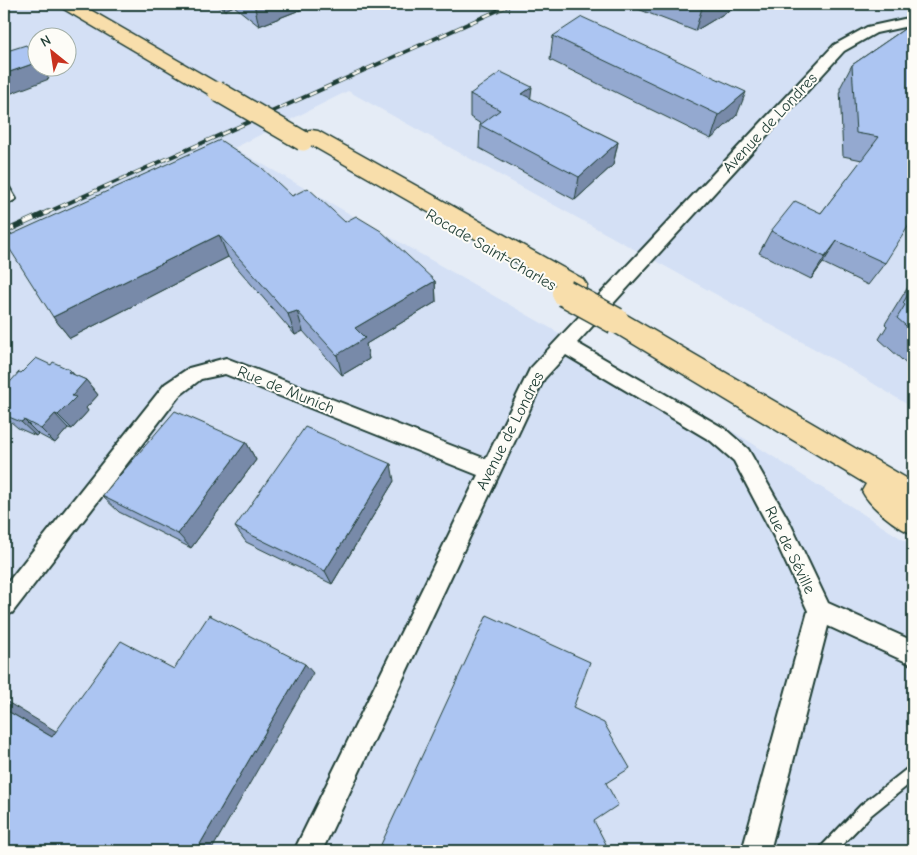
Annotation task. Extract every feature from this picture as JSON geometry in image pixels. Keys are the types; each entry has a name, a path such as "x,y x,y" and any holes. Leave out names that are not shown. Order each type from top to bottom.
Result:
{"main road":[{"name":"Rocade Saint-Charles","path":"68,4 221,89 619,317 913,477"},
{"name":"Rocade Saint-Charles","path":"82,4 221,89"},
{"name":"Rocade Saint-Charles","path":"619,317 659,348 913,497"},
{"path":"659,348 874,489 913,520"}],"street":[{"name":"Avenue de Londres","path":"308,851 489,470 537,374 839,48 872,30 913,21"},
{"name":"Rue de Séville","path":"563,344 718,435 742,455 782,530 820,611 756,851"},
{"name":"Rue de Munich","path":"4,605 172,390 196,373 226,366 489,470"},
{"path":"820,611 913,653"}],"lane":[{"path":"4,186 12,199 4,202"},
{"path":"827,851 866,810 913,773"}],"shaded area":[{"path":"4,4 913,4 913,408 840,363 348,91 234,148 747,440 913,546 913,851 4,851"}],"building":[{"path":"691,4 709,4 702,8"},
{"path":"582,17 746,92 719,115 553,36"},
{"path":"913,23 913,219 885,263 837,241 825,257 771,231 795,201 821,213 879,137 856,133 852,65"},
{"path":"26,45 28,48 28,66 4,74 4,52"},
{"path":"501,72 532,87 522,94 618,142 579,177 480,125 500,110 470,94"},
{"path":"220,140 261,167 292,196 308,188 345,222 356,216 381,231 435,281 355,328 365,338 337,355 297,311 288,314 219,235 53,317 4,238"},
{"path":"913,286 913,332 897,318"},
{"path":"36,358 51,365 53,362 70,370 68,372 86,380 72,396 76,397 58,415 55,414 41,429 24,420 21,422 4,415 4,389 19,372 21,373"},
{"path":"175,411 246,442 178,534 102,496"},
{"path":"305,427 391,464 325,571 235,527"},
{"path":"209,615 305,664 196,851 4,851 4,709 52,737 121,641 174,669"},
{"path":"487,615 590,662 573,708 604,723 630,768 606,783 618,805 594,821 606,844 594,851 378,851"}],"railway":[{"path":"46,213 512,4"},
{"path":"4,232 48,212"}]}
